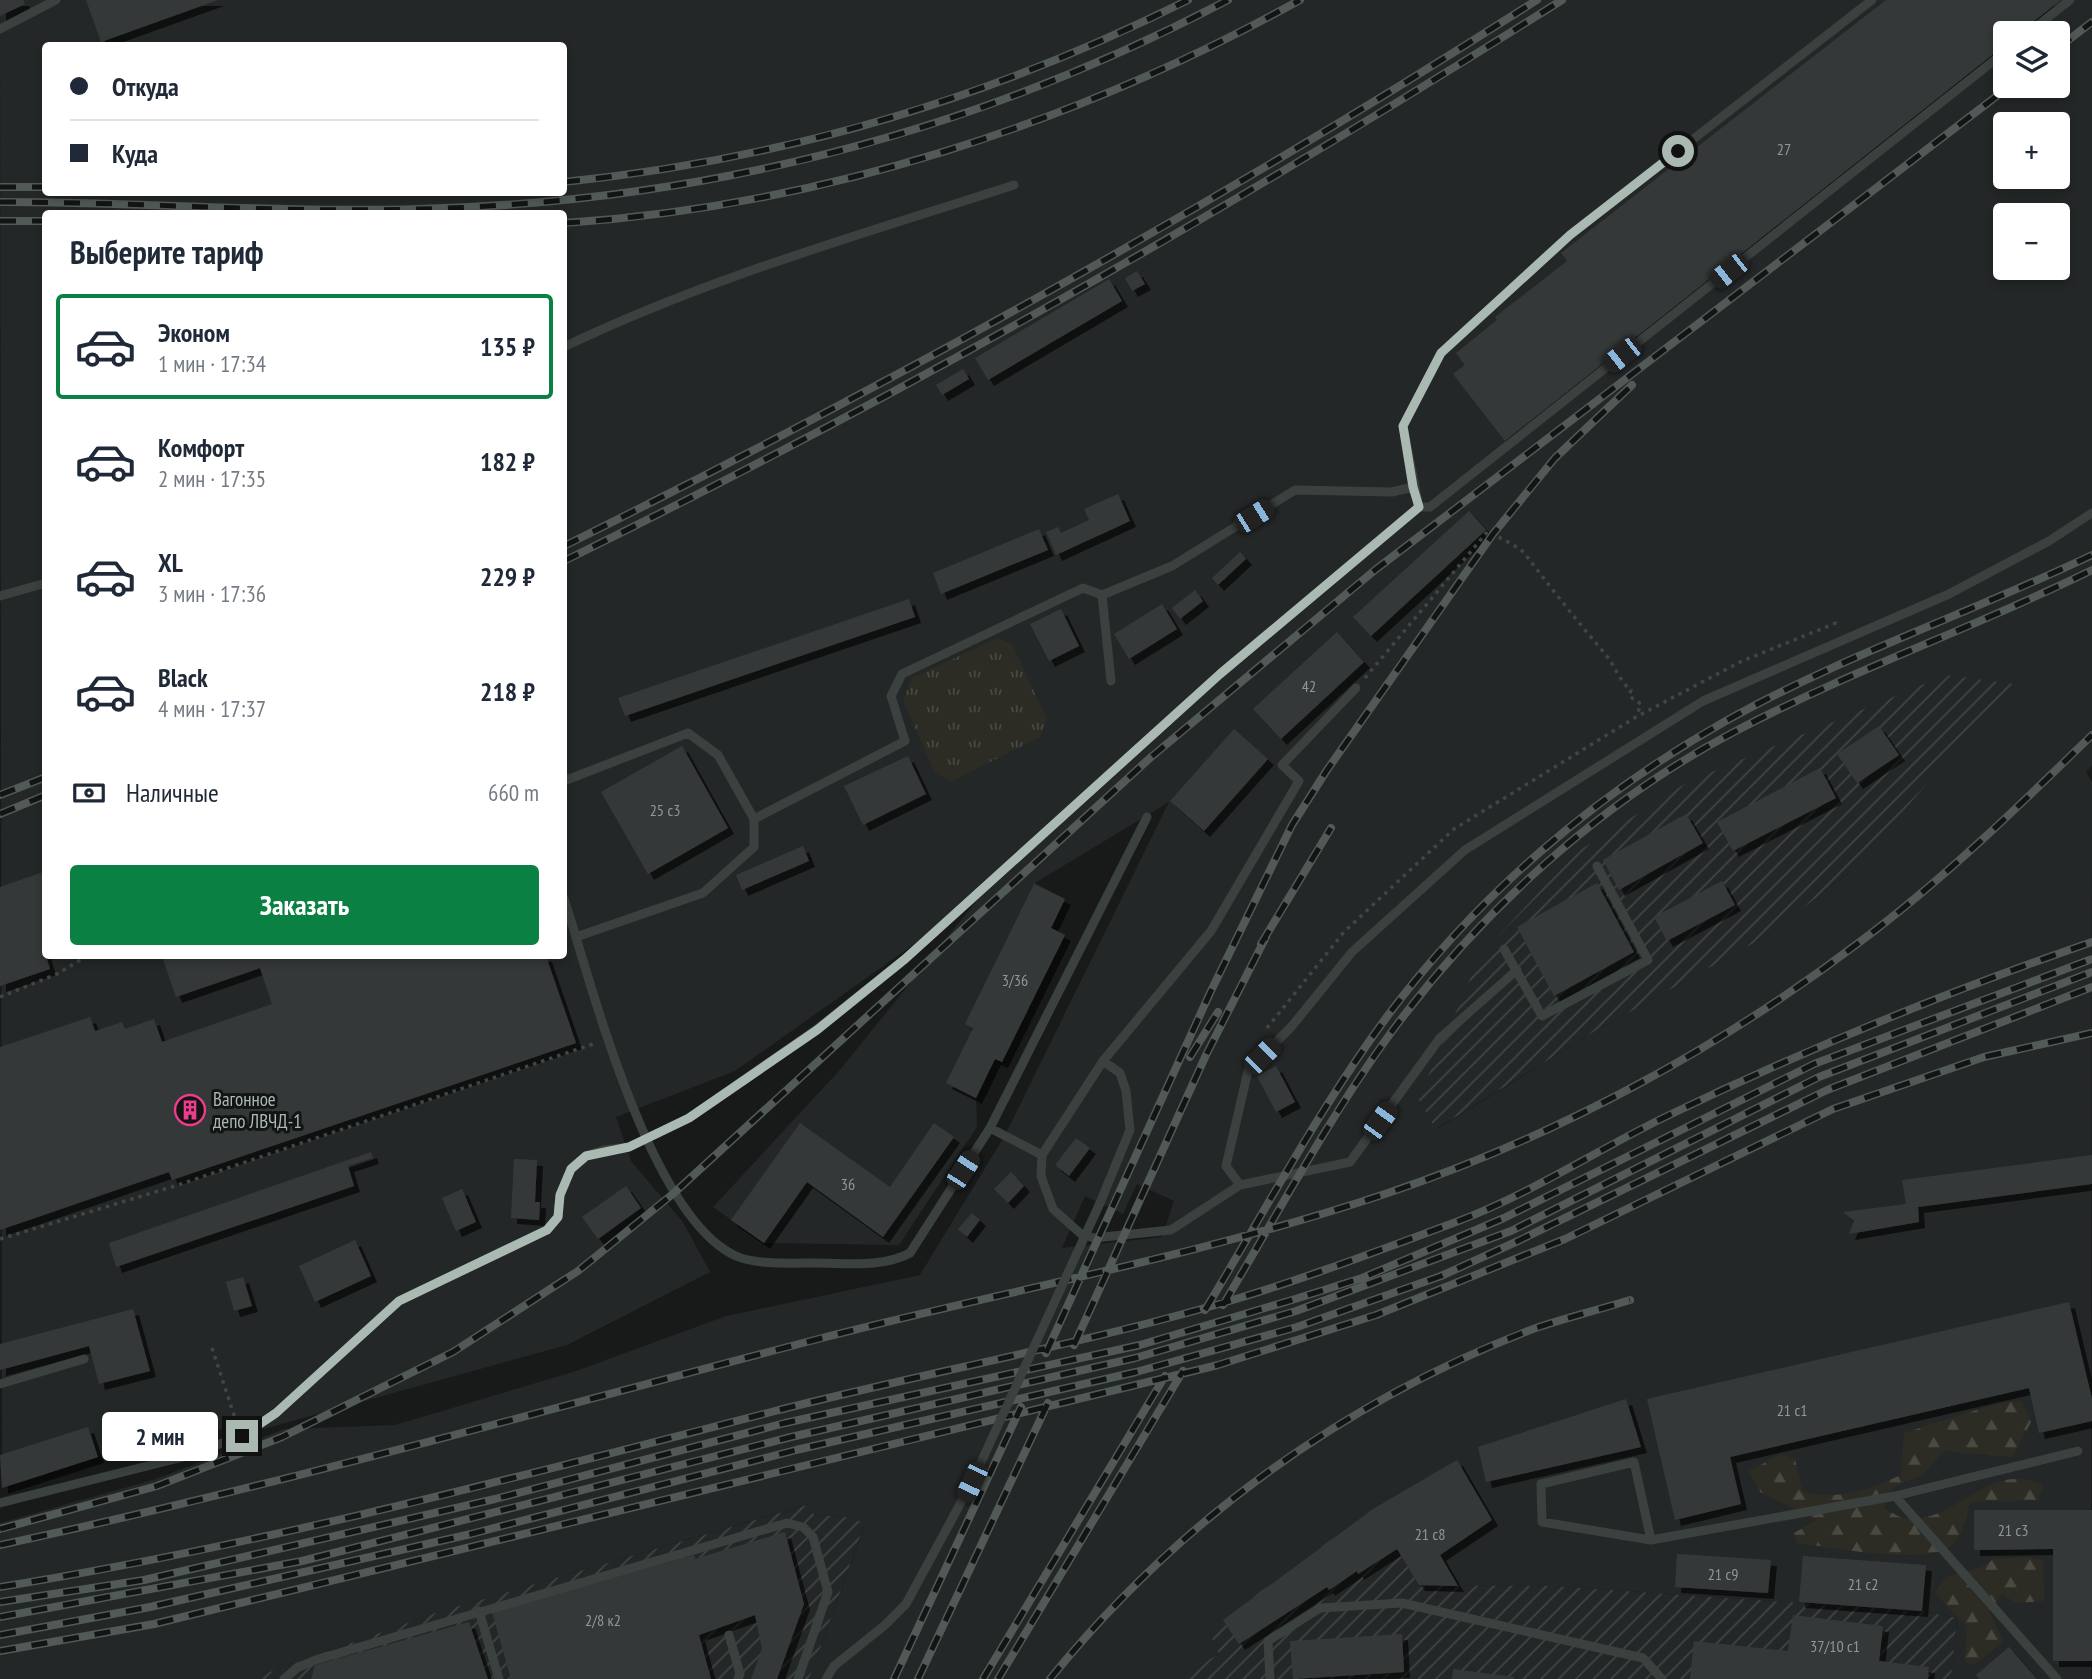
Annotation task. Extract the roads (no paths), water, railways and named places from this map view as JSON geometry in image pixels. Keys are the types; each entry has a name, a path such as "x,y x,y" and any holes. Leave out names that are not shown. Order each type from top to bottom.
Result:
{"lane":[{"path":"0,29 56,0"},
{"path":"1419,507 1403,426 1441,353 1570,235 1872,0"},
{"path":"2043,21 2070,0"},
{"path":"0,1503 183,1457 242,1436 276,1413 399,1301 547,1230 558,1217 560,1195 571,1169 586,1156 629,1147 689,1118 817,1030 905,959 1220,674 1419,507 1430,507 1993,61"},
{"path":"567,346 609,325 752,271 1014,185"},
{"path":"754,819 905,741 891,696 902,674 1083,588 1102,595 1172,566 1295,491 1392,492 1413,487"},
{"path":"1240,1185 1226,1166 1248,1071 1292,1026 1353,952 1465,850 1703,701 1949,594 2049,541 2092,513"},
{"path":"0,596 42,584"},
{"path":"1102,595 1111,681"},
{"path":"1356,688 1282,765 1299,781 1211,931 1103,1061 1042,1155 1041,1176 1053,1209 1081,1234 1094,1238 1171,1230 1240,1185 1350,1162 1440,1038 1517,970"},
{"path":"567,780 688,733 718,755 754,819 754,847 703,893 576,937"},
{"path":"567,908 608,1039 662,1174 674,1193 718,1246 739,1258 788,1263 895,1261 910,1253 990,1128 1147,817"},
{"path":"1504,948 1542,1016 1648,960 1597,866"},
{"path":"826,1679 834,1666 859,1643 885,1626 906,1604 972,1482 1100,1203 1130,1130 1126,1091 1120,1073 1103,1061"},
{"path":"990,1128 1042,1155"},
{"path":"0,1384 84,1359"},
{"path":"1651,1540 1634,1462 1541,1484 1542,1522 1651,1540 1895,1496 2078,1451"},
{"path":"1895,1496 2057,1679"},
{"path":"284,1679 296,1668 315,1660 787,1523 803,1527 813,1537 828,1592 798,1679"},
{"path":"1270,1679 1268,1641 1320,1608 1402,1603 1643,1658 1662,1679"},
{"path":"479,1611 499,1679"},
{"path":"729,1635 740,1674 738,1679"}],"railway":[{"path":"567,182 725,158 805,141 884,119 962,95 1038,67 1188,0"},
{"path":"0,202 367,210 526,203 631,192 734,175 836,152 936,123 1035,88 1132,47 1228,0"},
{"path":"567,223 659,214 755,199 850,178 944,152 1037,120 1127,84 1215,44 1300,0"},
{"path":"567,544 813,419 1058,286 1299,146 1537,0"},
{"path":"567,560 819,431 1070,294 1318,150 1562,0"},
{"path":"2070,39 2092,22"},
{"path":"0,1529 157,1486 282,1437 453,1352 578,1271 674,1193 1150,758 1375,570 1994,98"},
{"path":"0,187 42,187"},
{"path":"0,221 42,221"},
{"path":"1046,1353 1210,993 1292,825 1327,770 1493,534 1555,458 1632,385"},
{"path":"1205,1310 1314,1125 1386,1018 1458,931 1540,852 1629,782 1676,751 1768,698 1860,655 2092,555"},
{"path":"1223,1305 1324,1133 1390,1034 1462,946 1544,864 1635,793 1732,733 1821,690 2092,570"},
{"path":"0,1545 207,1498 822,1338 1248,1235 1388,1193 1451,1170 1513,1145 1635,1086 1751,1018 1807,980 1892,917 1951,868 2092,735"},
{"path":"0,795 42,779"},
{"path":"0,814 42,797"},
{"path":"1261,944 1331,828"},
{"path":"1074,1345 1206,1055 1266,937"},
{"path":"0,1587 195,1551 389,1508 831,1397 1114,1332 1255,1293 1342,1264 1483,1211 1663,1118 1768,1069 1929,1002 2092,942"},
{"path":"0,1602 144,1580 495,1499 785,1423 1140,1345 1292,1300 1362,1278 1504,1218 1814,1064 2092,959"},
{"path":"0,1617 302,1561 791,1437 1135,1358 1296,1311 1511,1231 1819,1077 2092,972"},
{"path":"0,1635 150,1607 471,1534 796,1450 1136,1372 1297,1327 1441,1276 1827,1090 2092,987"},
{"path":"1190,1057 1218,1012"},
{"path":"0,1651 154,1624 1218,1365 1376,1315 1565,1239 1833,1109 1984,1057 2092,1033"},
{"path":"1050,1679 1100,1622 1153,1568 1209,1518 1269,1472 1331,1430 1396,1392 1463,1358 1533,1329 1630,1300"},
{"path":"998,1679 1183,1371"},
{"path":"983,1679 1165,1376"},
{"path":"918,1679 1048,1403"},
{"path":"894,1679 1021,1407"}],"place":[{"name":"Вагонное депо ЛВЧД-1","path":"190,1110"}]}
